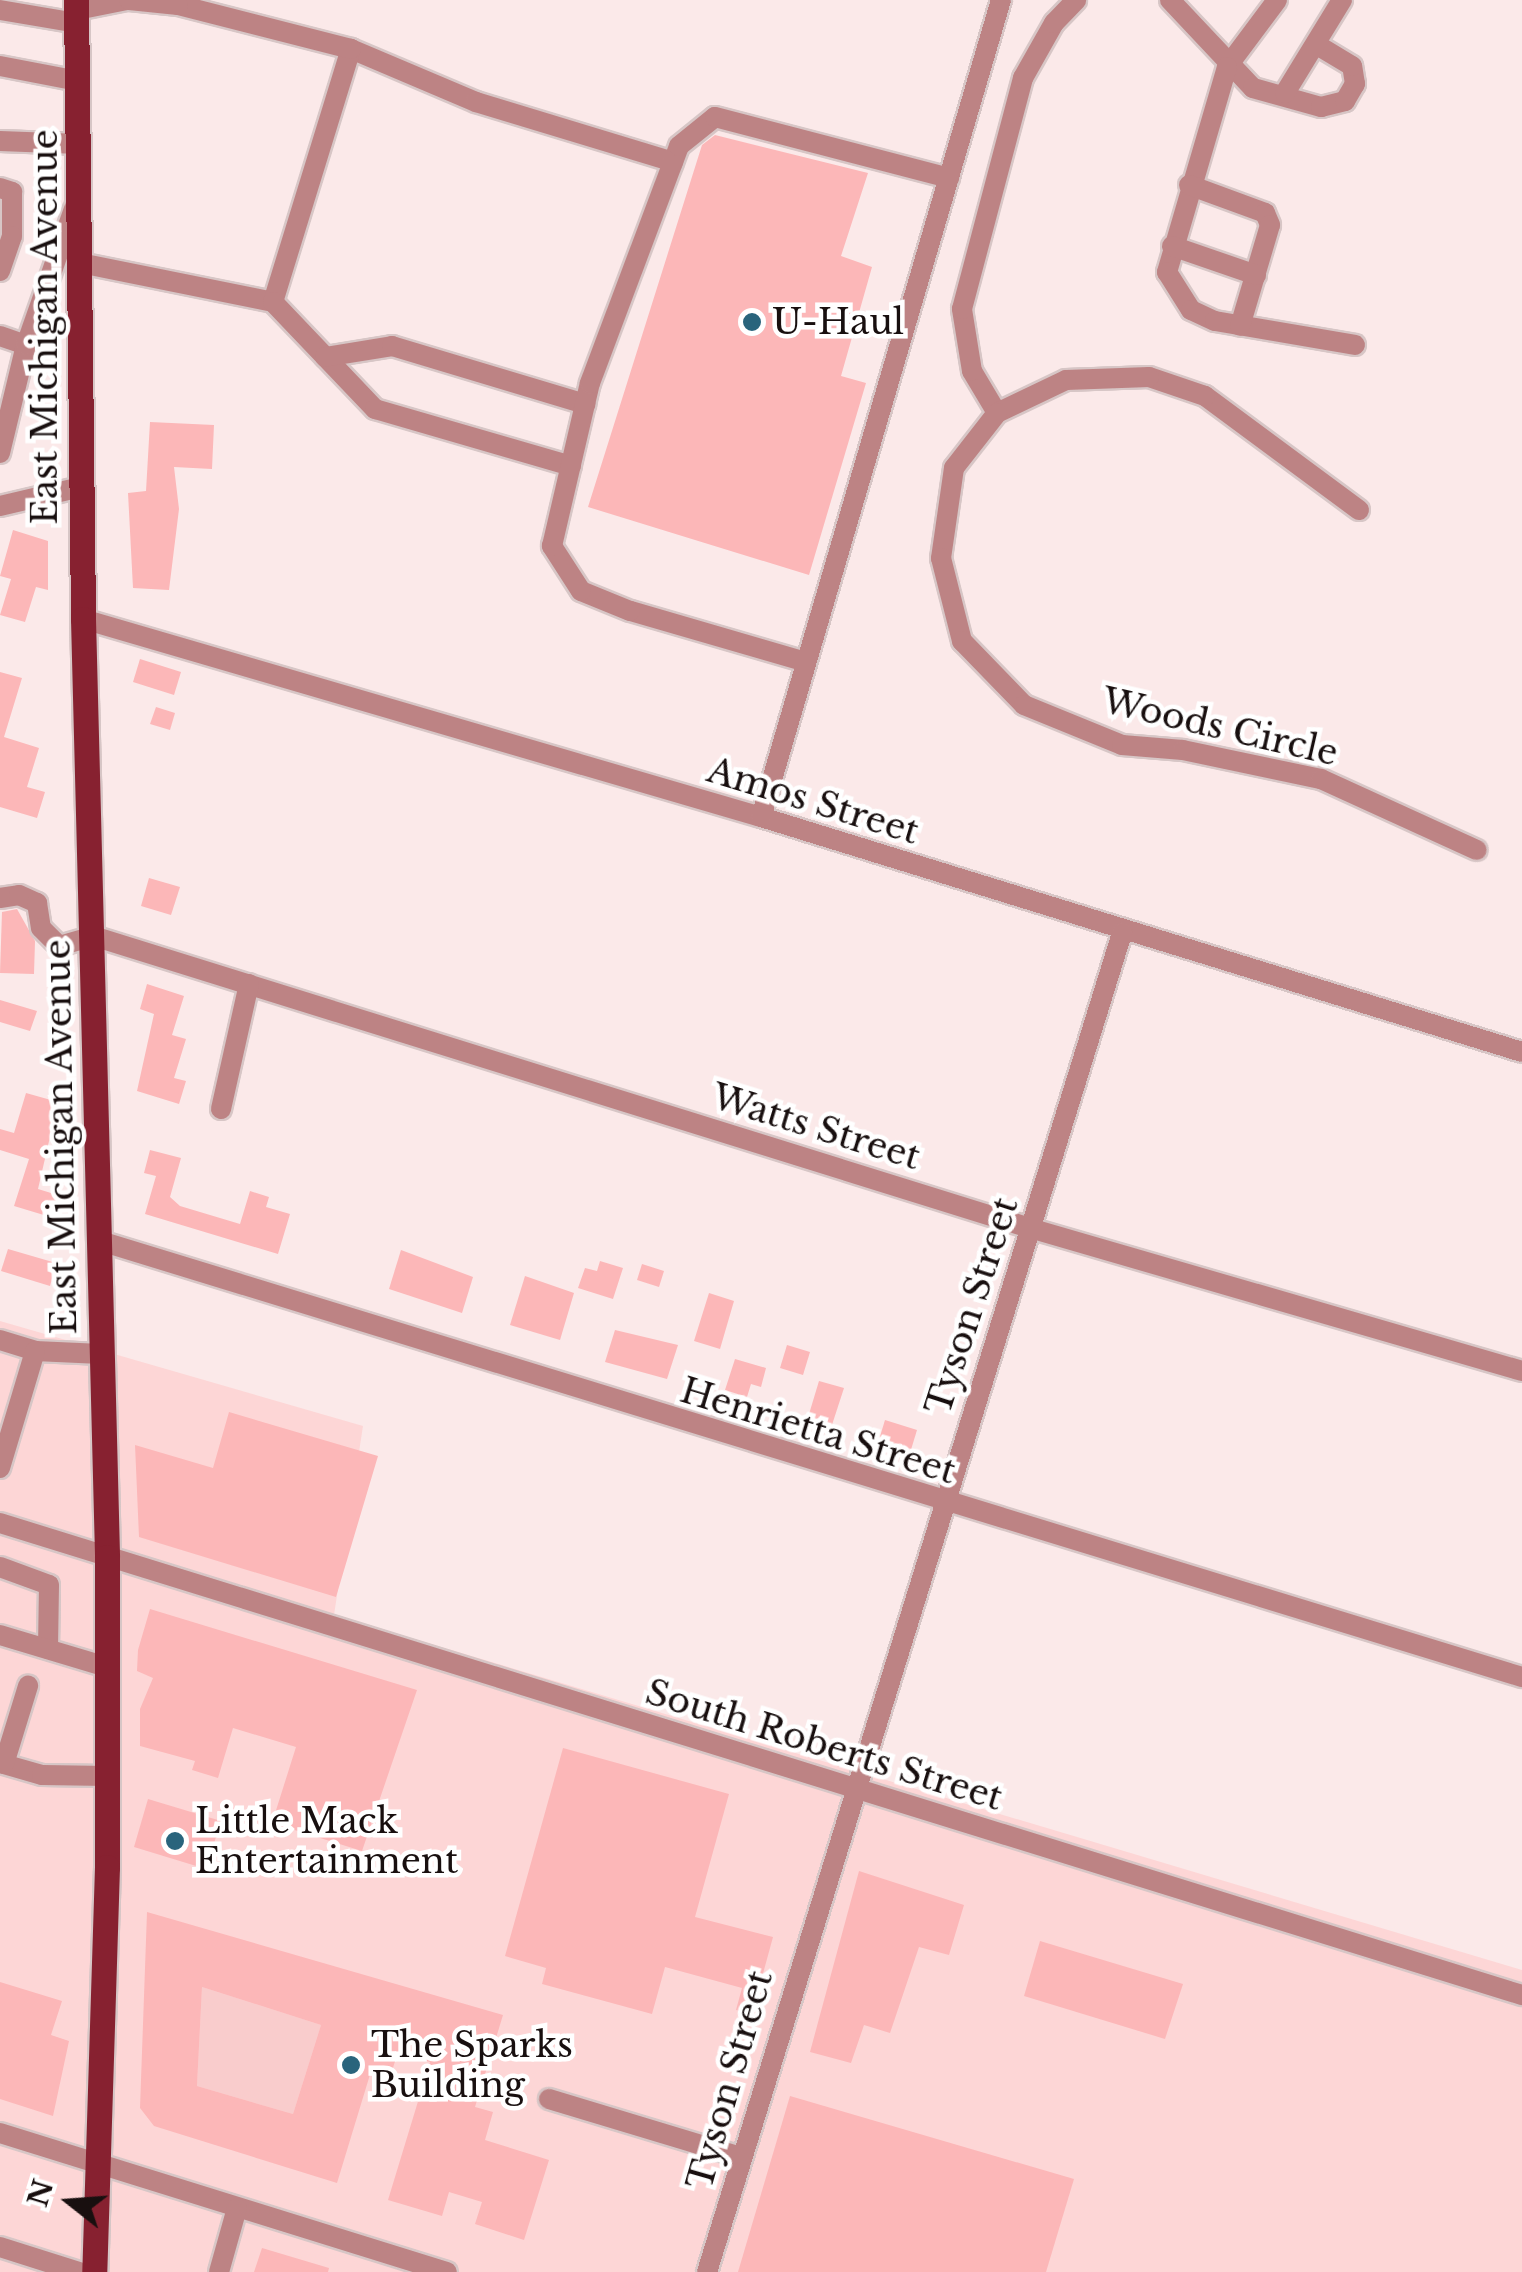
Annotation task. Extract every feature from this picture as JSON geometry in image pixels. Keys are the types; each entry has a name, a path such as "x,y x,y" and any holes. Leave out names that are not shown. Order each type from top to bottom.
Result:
{"main road":[{"name":"East Michigan Avenue","path":"77,11 83,619 107,1557 107,1776 94,2272"}],"street":[{"path":"0,10 77,11 128,0 178,5 351,49 476,102 673,162"},
{"path":"761,817 1002,0"},
{"path":"997,413 972,371 962,309 1023,78 1054,23 1076,0"},
{"path":"1170,0 1227,67 1253,88 1321,107 1345,100 1355,84 1352,66 1317,45"},
{"path":"1277,0 1227,67 1189,185 1168,272 1177,294 1191,310 1240,326 1355,345"},
{"path":"1284,94 1342,0"},
{"path":"273,302 351,49"},
{"path":"0,66 78,81"},
{"path":"806,662 582,591 552,546 585,404 679,146 714,117 949,178"},
{"path":"0,141 79,144"},
{"path":"1189,185 1264,213 1270,225 1240,326"},
{"path":"0,188 12,192 12,236 0,271"},
{"path":"0,454 26,345 80,194"},
{"path":"1172,246 1256,274"},
{"path":"80,263 273,302 375,409 571,466"},
{"path":"0,336 26,345"},
{"path":"326,356 392,346 585,404"},
{"name":"Woods Circle","path":"1359,510 1205,396 1149,377 1066,380 997,413 954,468 941,558 962,641 1024,705 1122,745 1183,750 1321,779 1478,850"},
{"path":"0,506 81,486"},
{"name":"Amos Street","path":"83,619 761,817 1122,933 1522,1052"},
{"name":"Watts Street","path":"0,898 19,895 37,903 41,928 60,946 92,936 1033,1229 1522,1371"},
{"name":"Tyson Street","path":"707,2272 852,1787 1033,1229 1122,933"},
{"path":"222,1109 249,984"},
{"name":"Henrietta Street","path":"97,1240 941,1504 1522,1676"},
{"path":"0,1340 36,1351 101,1354"},
{"path":"0,1468 36,1351"},
{"name":"South Roberts Street","path":"0,1523 1522,1994"},
{"path":"0,1567 50,1585 48,1649"},
{"path":"0,1635 107,1667"},
{"path":"28,1686 2,1764 42,1775 107,1776"},
{"path":"549,2100 741,2157"},
{"path":"1,2139 98,2164 447,2272"},
{"path":"219,2272 238,2208"},
{"path":"0,2248 79,2272"}],"shaded area":[{"path":"0,1321 363,1426 334,1615 1522,1970 1522,2272 0,2272"},
{"path":"202,1987 321,2025 293,2114 197,2086"}],"building":[{"name":"U-Haul","path":"715,135 868,173 841,256 872,267 841,376 866,383 809,575 588,507 702,145"},
{"path":"150,422 214,425 212,469 174,467 179,509 169,590 133,588 128,493 146,491"},
{"path":"13,530 48,541 48,590 36,587 25,622 0,615 11,579 0,576"},
{"path":"140,659 181,672 174,695 133,682"},
{"path":"0,672 22,678 4,737 39,748 27,787 45,792 37,818 0,807"},
{"path":"156,707 175,713 170,730 150,724"},
{"path":"149,878 180,887 171,915 141,906"},
{"path":"17,909 35,941 34,974 0,973 2,912"},
{"path":"147,984 184,996 172,1035 186,1039 174,1078 186,1081 179,1104 137,1091 154,1014 140,1009"},
{"path":"0,1000 37,1011 30,1031 0,1022"},
{"path":"26,1093 58,1102 38,1189 64,1197 57,1219 14,1206 29,1159 0,1150 0,1129 14,1133"},
{"path":"150,1150 181,1158 170,1197 180,1206 240,1224 250,1191 269,1197 266,1207 290,1214 278,1254 145,1214 156,1176 144,1173"},
{"path":"8,1249 56,1263 50,1286 1,1271"},
{"path":"401,1250 473,1277 462,1313 389,1289"},
{"path":"600,1261 623,1268 613,1299 578,1288 585,1268 597,1271"},
{"path":"642,1264 664,1271 659,1287 637,1280"},
{"path":"525,1276 574,1293 560,1340 510,1325"},
{"path":"709,1293 734,1301 720,1349 694,1341"},
{"path":"615,1330 678,1345 667,1379 605,1362"},
{"path":"787,1345 810,1352 803,1375 780,1368"},
{"path":"735,1359 766,1368 761,1387 751,1384 747,1397 725,1390"},
{"path":"819,1381 844,1388 830,1431 806,1424"},
{"path":"229,1412 378,1456 336,1597 139,1537 135,1445 213,1468"},
{"path":"885,1420 917,1430 910,1453 878,1443"},
{"path":"150,1609 417,1690 362,1851 272,1823 296,1747 233,1728 218,1778 192,1770 195,1761 140,1746 140,1709 153,1678 137,1671 138,1650"},
{"path":"563,1748 729,1794 695,1917 773,1937 752,2014 736,2010 742,1988 665,1967 652,2014 542,1984 546,1968 505,1956"},
{"path":"148,1799 221,1821 206,1869 134,1847"},
{"path":"859,1871 964,1905 949,1955 919,1947 890,2033 864,2025 851,2063 810,2052"},
{"name":"The Sparks Building","path":"147,1912 503,2015 475,2107 493,2112 485,2140 549,2160 524,2240 475,2224 482,2202 449,2192 442,2216 388,2200 430,2062 398,2052 391,2074 372,2068 337,2183 154,2126 140,2108","holes":["202,1987 321,2025 293,2114 197,2086"]},
{"path":"1040,1941 1183,1984 1165,2039 1024,1996"},
{"path":"0,1982 62,2001 51,2035 69,2041 53,2116 0,2099"},
{"path":"790,2096 1074,2179 1046,2272 738,2272"},
{"path":"262,2248 329,2268 328,2272 254,2272"}],"place":[{"name":"U-Haul","path":"752,322"},
{"name":"Little Mack Entertainment","path":"175,1841"},
{"name":"The Sparks Building","path":"351,2065"}]}
